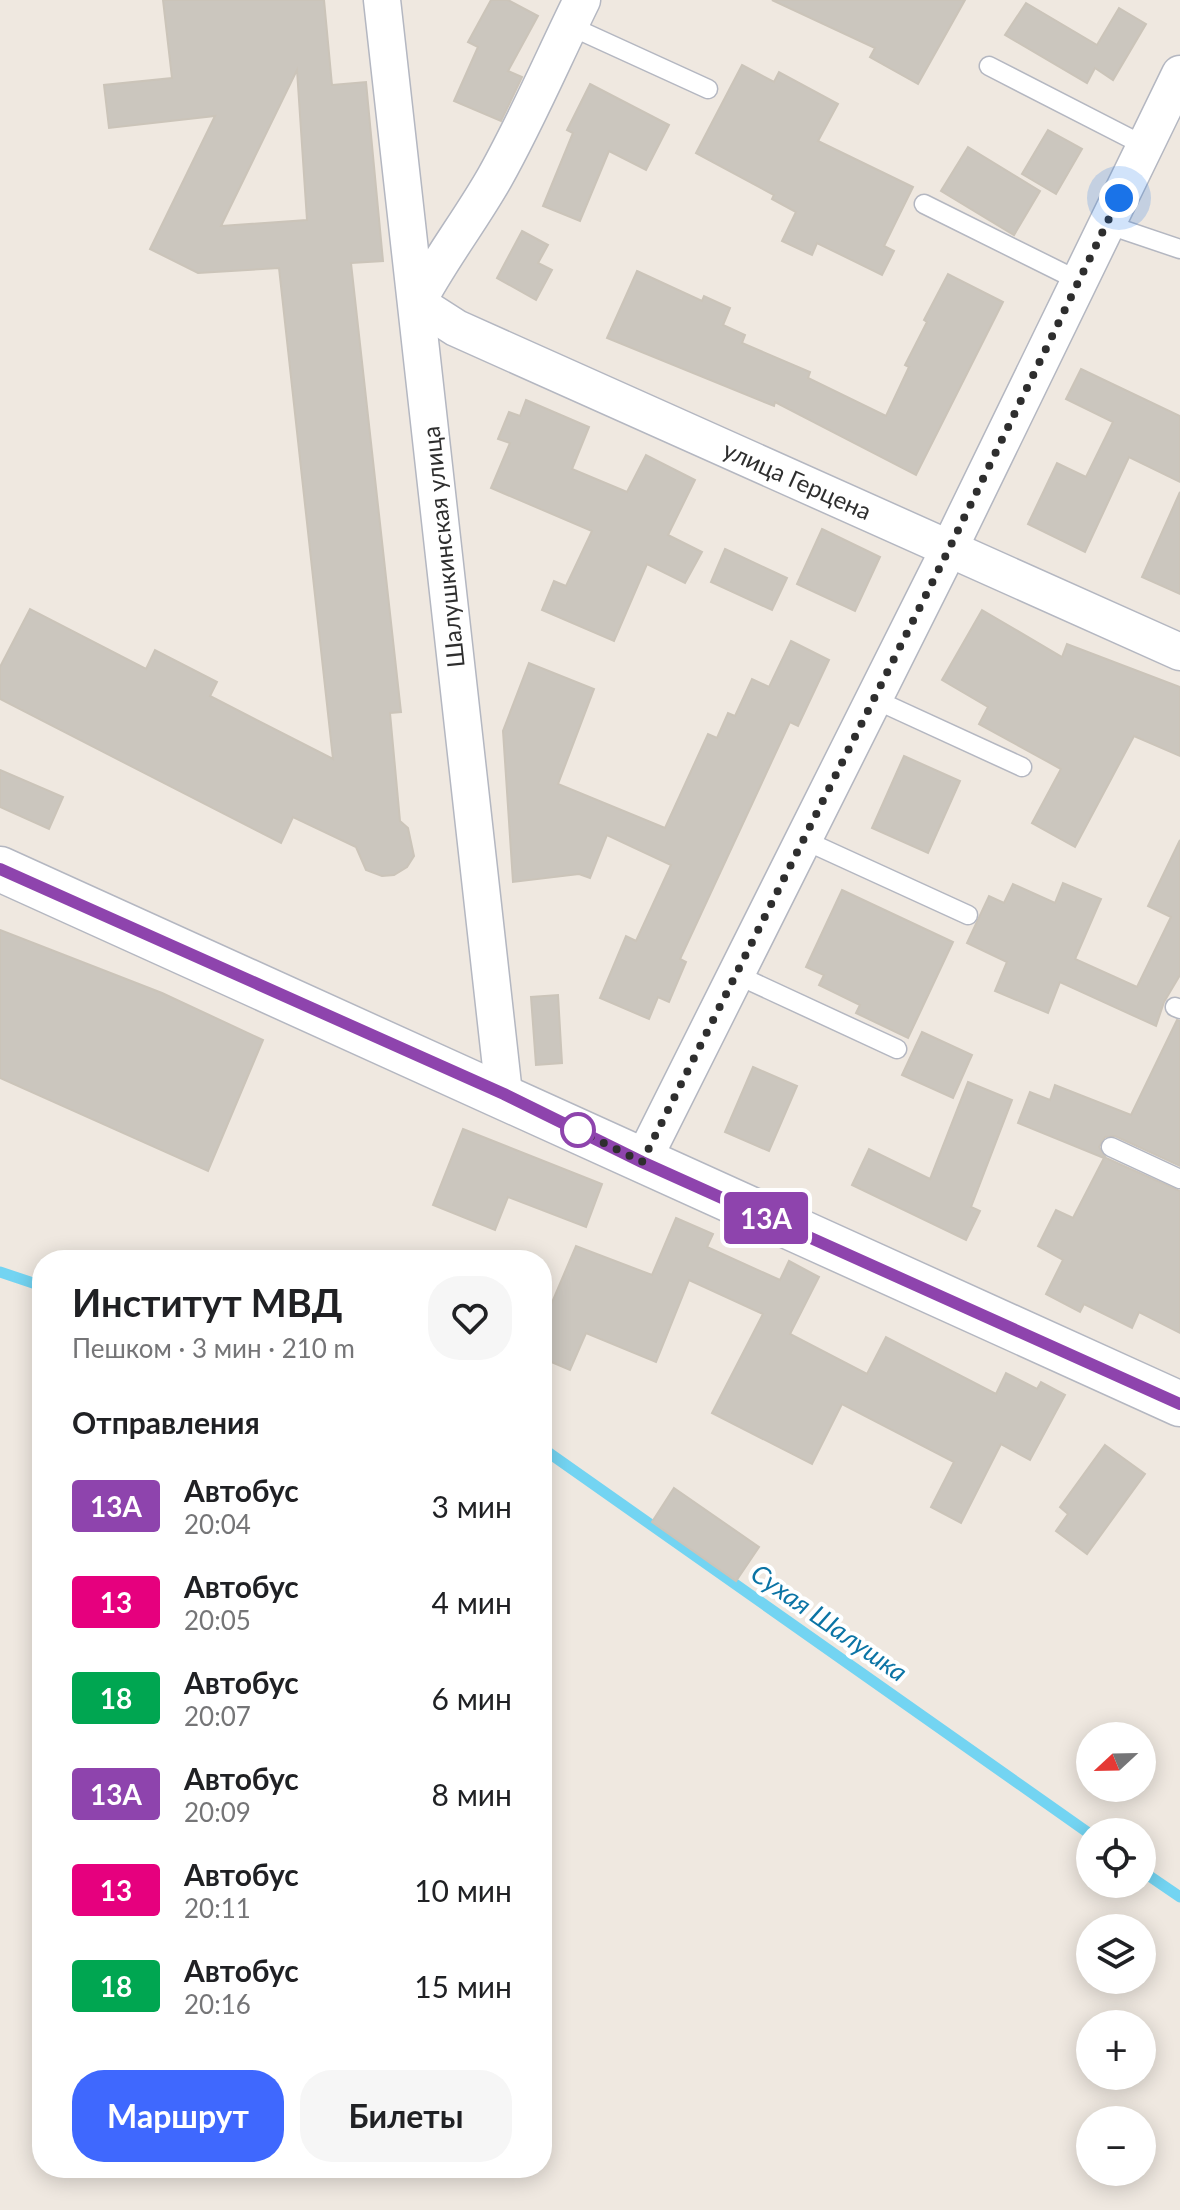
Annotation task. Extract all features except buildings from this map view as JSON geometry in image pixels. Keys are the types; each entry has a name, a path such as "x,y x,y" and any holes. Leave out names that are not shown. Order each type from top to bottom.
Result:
{"main road":[{"path":"0,869 504,1094 642,1162 1179,1401"}],"street":[{"name":"Шалушкинская улица","path":"382,0 504,1094"},
{"path":"417,303 439,261 496,175 576,13"},
{"path":"642,1162 949,549 1180,74"},
{"name":"улица Герцена","path":"417,303 456,328 1180,652"}],"lane":[{"path":"576,13 708,89"},
{"path":"989,66 1145,146"},
{"path":"924,204 1079,281"},
{"path":"1106,224 1180,249"},
{"path":"874,699 1022,767"},
{"path":"804,840 968,915"},
{"path":"735,974 897,1049"},
{"path":"1111,1147 1180,1179"}],"waterway":[{"name":"Сухая Шалушка","path":"0,1272 32,1283"},
{"name":"Сухая Шалушка","path":"552,1455 1076,1824"},
{"name":"Сухая Шалушка","path":"1156,1881 1180,1897"}],"bus line":[{"name":"13А","path":"0,869 504,1094 642,1162 1180,1404"}],"route":[{"path":"578,1130 642,1162 949,549 1119,198"}]}
